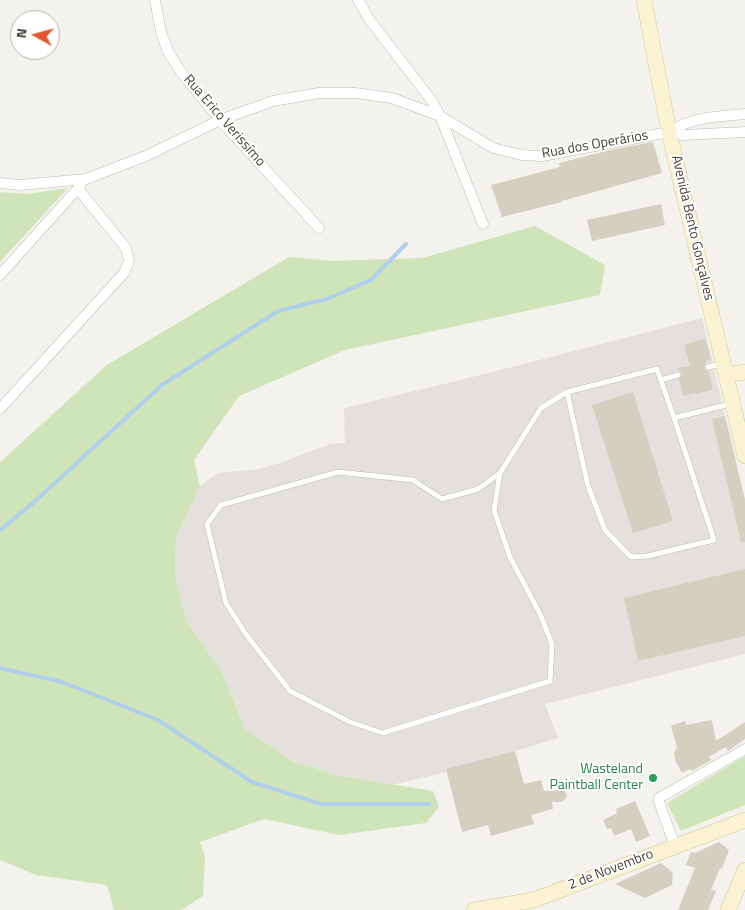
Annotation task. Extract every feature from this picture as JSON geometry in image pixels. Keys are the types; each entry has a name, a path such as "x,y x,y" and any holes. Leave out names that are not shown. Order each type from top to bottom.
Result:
{"main road":[{"name":"Avenida Bento Gonçalves","path":"644,0 669,132 745,456"},
{"path":"725,369 745,372"},
{"name":"2 de Novembro","path":"474,910 529,905 745,820"},
{"path":"728,910 745,870"}],"street":[{"name":"Rua Erico Verissímo","path":"154,0 160,32 168,52 181,72 220,120 318,228"},
{"path":"358,0 369,19 432,101 440,116 483,224"},
{"name":"Rua dos Operários","path":"86,179 146,156 220,120 273,101 319,93 355,93 392,98 440,116 493,148 521,156 542,156 669,132 682,124 701,118 745,114"},
{"path":"453,149 454,137 459,127"},
{"name":"Rua dos Operários","path":"669,132 683,135 745,132"},
{"path":"0,183 20,185 86,179"},
{"path":"0,275 86,179"},
{"path":"0,409 124,273 129,261 126,248 78,189"},
{"path":"675,846 659,798 745,749"}],"lane":[{"path":"708,367 725,369"},
{"path":"500,472 494,510 510,557 541,616 552,644 550,681 383,733 350,722 290,691 245,633 226,602 207,524 221,505 338,472 413,480 442,499 478,489 500,472 541,408 566,392 657,369 714,540 648,556 631,557 605,530 588,486 566,392"},
{"path":"661,380 678,375"},
{"path":"674,418 733,403"}],"shaded area":[{"path":"702,318 745,500 745,654 545,704 558,738 451,771 391,785 340,776 292,761 245,729 221,670 186,621 175,575 176,537 200,486 218,473 260,469 330,444 345,443 344,408"}],"green space":[{"path":"68,188 0,262 0,192 27,194"},
{"path":"535,226 605,265 600,295 345,350 239,396 194,460 200,486 176,537 175,575 186,621 221,670 245,729 292,761 340,776 433,791 439,807 426,823 339,835 264,819 200,842 205,857 203,896 181,910 114,910 107,885 36,875 0,860 0,462 107,365 289,257 331,261 422,258"},
{"path":"745,756 745,805 681,831 667,803"}],"building":[{"path":"653,142 662,173 502,217 491,185 560,167 559,163 610,150"},
{"path":"661,204 665,225 592,241 587,220"},
{"path":"705,338 711,359 706,361 704,368 709,371 713,390 683,396 679,379 682,374 677,368 690,366 684,345"},
{"path":"633,392 673,521 633,533 592,405"},
{"path":"725,416 745,500 745,542 741,542 712,419"},
{"path":"745,569 745,636 638,661 624,598"},
{"path":"712,720 716,741 745,722 745,739 728,751 726,747 709,757 711,760 692,771 690,769 682,773 675,760 674,753 677,747 671,726 685,721 686,725"},
{"path":"515,751 524,784 541,780 544,791 564,790 567,796 562,802 552,802 553,809 531,815 534,824 491,836 488,825 462,832 446,769"},
{"path":"635,801 650,836 636,842 631,829 614,836 611,828 607,829 603,820 617,813 616,809"},
{"path":"719,842 729,850 711,890 716,891 708,910 678,910 695,868 686,865 691,852 695,853"},
{"path":"661,863 673,873 672,885 645,898 615,884"}],"waterway":[{"path":"0,530 33,503 162,385 278,311 327,299 371,280 406,244"},
{"path":"0,668 62,682 158,720 252,782 321,804 429,804"}],"place":[{"name":"Wasteland Paintball Center","path":"653,778"}]}
